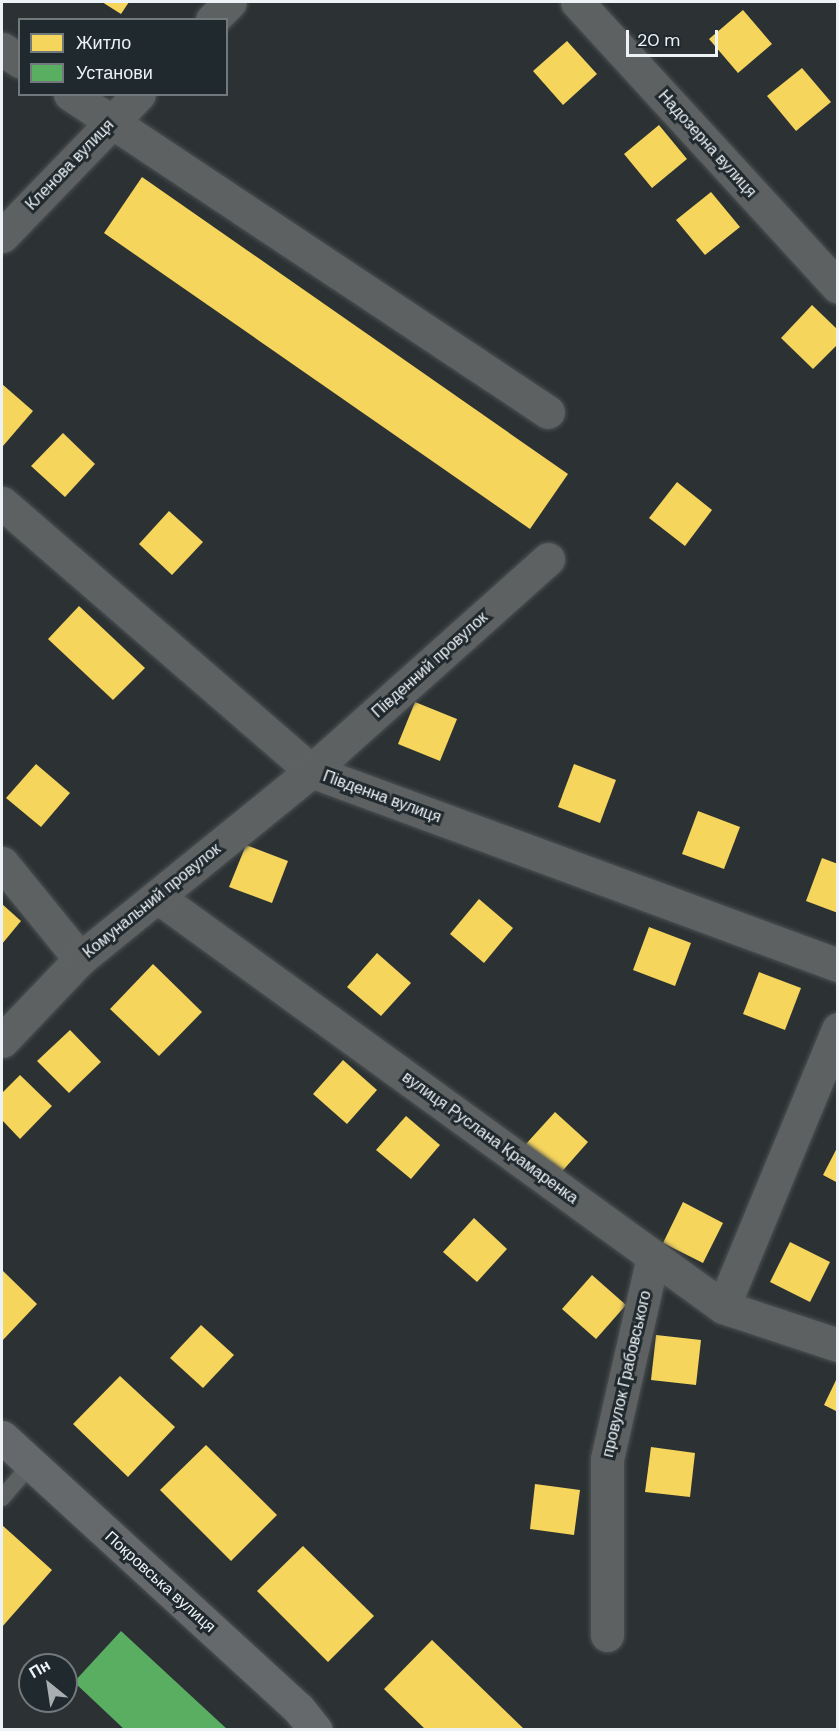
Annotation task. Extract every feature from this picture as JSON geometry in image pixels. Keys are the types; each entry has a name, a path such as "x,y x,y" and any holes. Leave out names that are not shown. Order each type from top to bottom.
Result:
{"main road":[{"name":"Покровська вулиця","path":"2,1437 298,1708 316,1730"}],"street":[{"path":"214,18 230,2"},
{"name":"Надозерна вулиця","path":"577,2 837,287"},
{"path":"2,49 18,60"},
{"path":"73,96 548,412"},
{"name":"Кленова вулиця","path":"2,236 137,96"},
{"name":"Південна вулиця","path":"2,503 311,771 837,965"},
{"name":"Південний провулок","path":"311,771 548,559"},
{"name":"Комунальний провулок","path":"2,1041 80,959 159,898 311,771"},
{"path":"2,863 80,959"},
{"name":"вулиця Руслана Крамаренка","path":"159,898 723,1307 837,1345"},
{"path":"723,1307 837,1029"},
{"name":"провулок Грабовського","path":"607,1635 607,1459 654,1257"}],"lane":[{"path":"2,1498 31,1464"}],"building: Житло":[{"path":"102,2 129,2 121,14"},
{"path":"743,10 772,44 738,73 709,39"},
{"path":"567,41 597,74 563,105 533,71"},
{"path":"802,68 831,102 796,131 767,96"},
{"path":"659,125 687,159 652,188 624,154"},
{"path":"142,177 568,474 530,529 104,233"},
{"path":"711,192 740,227 705,255 676,220"},
{"path":"812,305 838,330 838,344 813,369 781,338"},
{"path":"2,384 33,411 3,446 2,444"},
{"path":"63,433 95,464 65,497 31,466"},
{"path":"677,482 712,510 685,546 649,518"},
{"path":"169,511 203,542 172,575 139,544"},
{"path":"79,606 145,668 113,700 48,639"},
{"path":"415,702 457,719 440,761 398,744"},
{"path":"36,764 70,793 41,827 6,798"},
{"path":"574,764 616,780 600,823 558,807"},
{"path":"698,811 740,827 724,869 682,854"},
{"path":"246,845 288,861 272,903 229,887"},
{"path":"822,858 838,864 838,913 806,901"},
{"path":"479,899 513,928 484,963 450,934"},
{"path":"2,904 21,921 2,944"},
{"path":"649,927 691,943 675,986 633,970"},
{"path":"377,953 411,983 381,1016 347,987"},
{"path":"153,964 202,1012 159,1056 110,1009"},
{"path":"759,972 801,988 785,1030 743,1014"},
{"path":"70,1030 101,1062 69,1093 37,1061"},
{"path":"343,1060 377,1090 347,1124 313,1094"},
{"path":"20,1075 52,1106 20,1139 2,1120 2,1093"},
{"path":"555,1112 588,1142 558,1176 525,1145"},
{"path":"406,1116 440,1145 411,1179 376,1150"},
{"path":"838,1146 838,1183 823,1175"},
{"path":"683,1202 723,1223 703,1263 663,1243"},
{"path":"474,1218 507,1249 477,1282 443,1252"},
{"path":"790,1242 830,1262 810,1302 770,1282"},
{"path":"2,1270 37,1304 2,1341"},
{"path":"592,1275 626,1305 596,1339 562,1309"},
{"path":"201,1325 234,1355 203,1388 170,1358"},
{"path":"656,1335 701,1340 696,1385 651,1380"},
{"path":"120,1376 175,1427 128,1477 73,1424"},
{"path":"838,1376 838,1412 824,1405"},
{"path":"206,1445 277,1515 231,1561 160,1490"},
{"path":"651,1447 695,1453 690,1497 645,1492"},
{"path":"535,1484 580,1490 574,1535 530,1529"},
{"path":"2,1525 52,1570 2,1627"},
{"path":"303,1546 374,1616 328,1662 257,1591"},
{"path":"432,1640 525,1730 426,1730 384,1689"}],"building: Установи":[{"path":"121,1631 228,1730 125,1730 78,1686 78,1678"}]}
